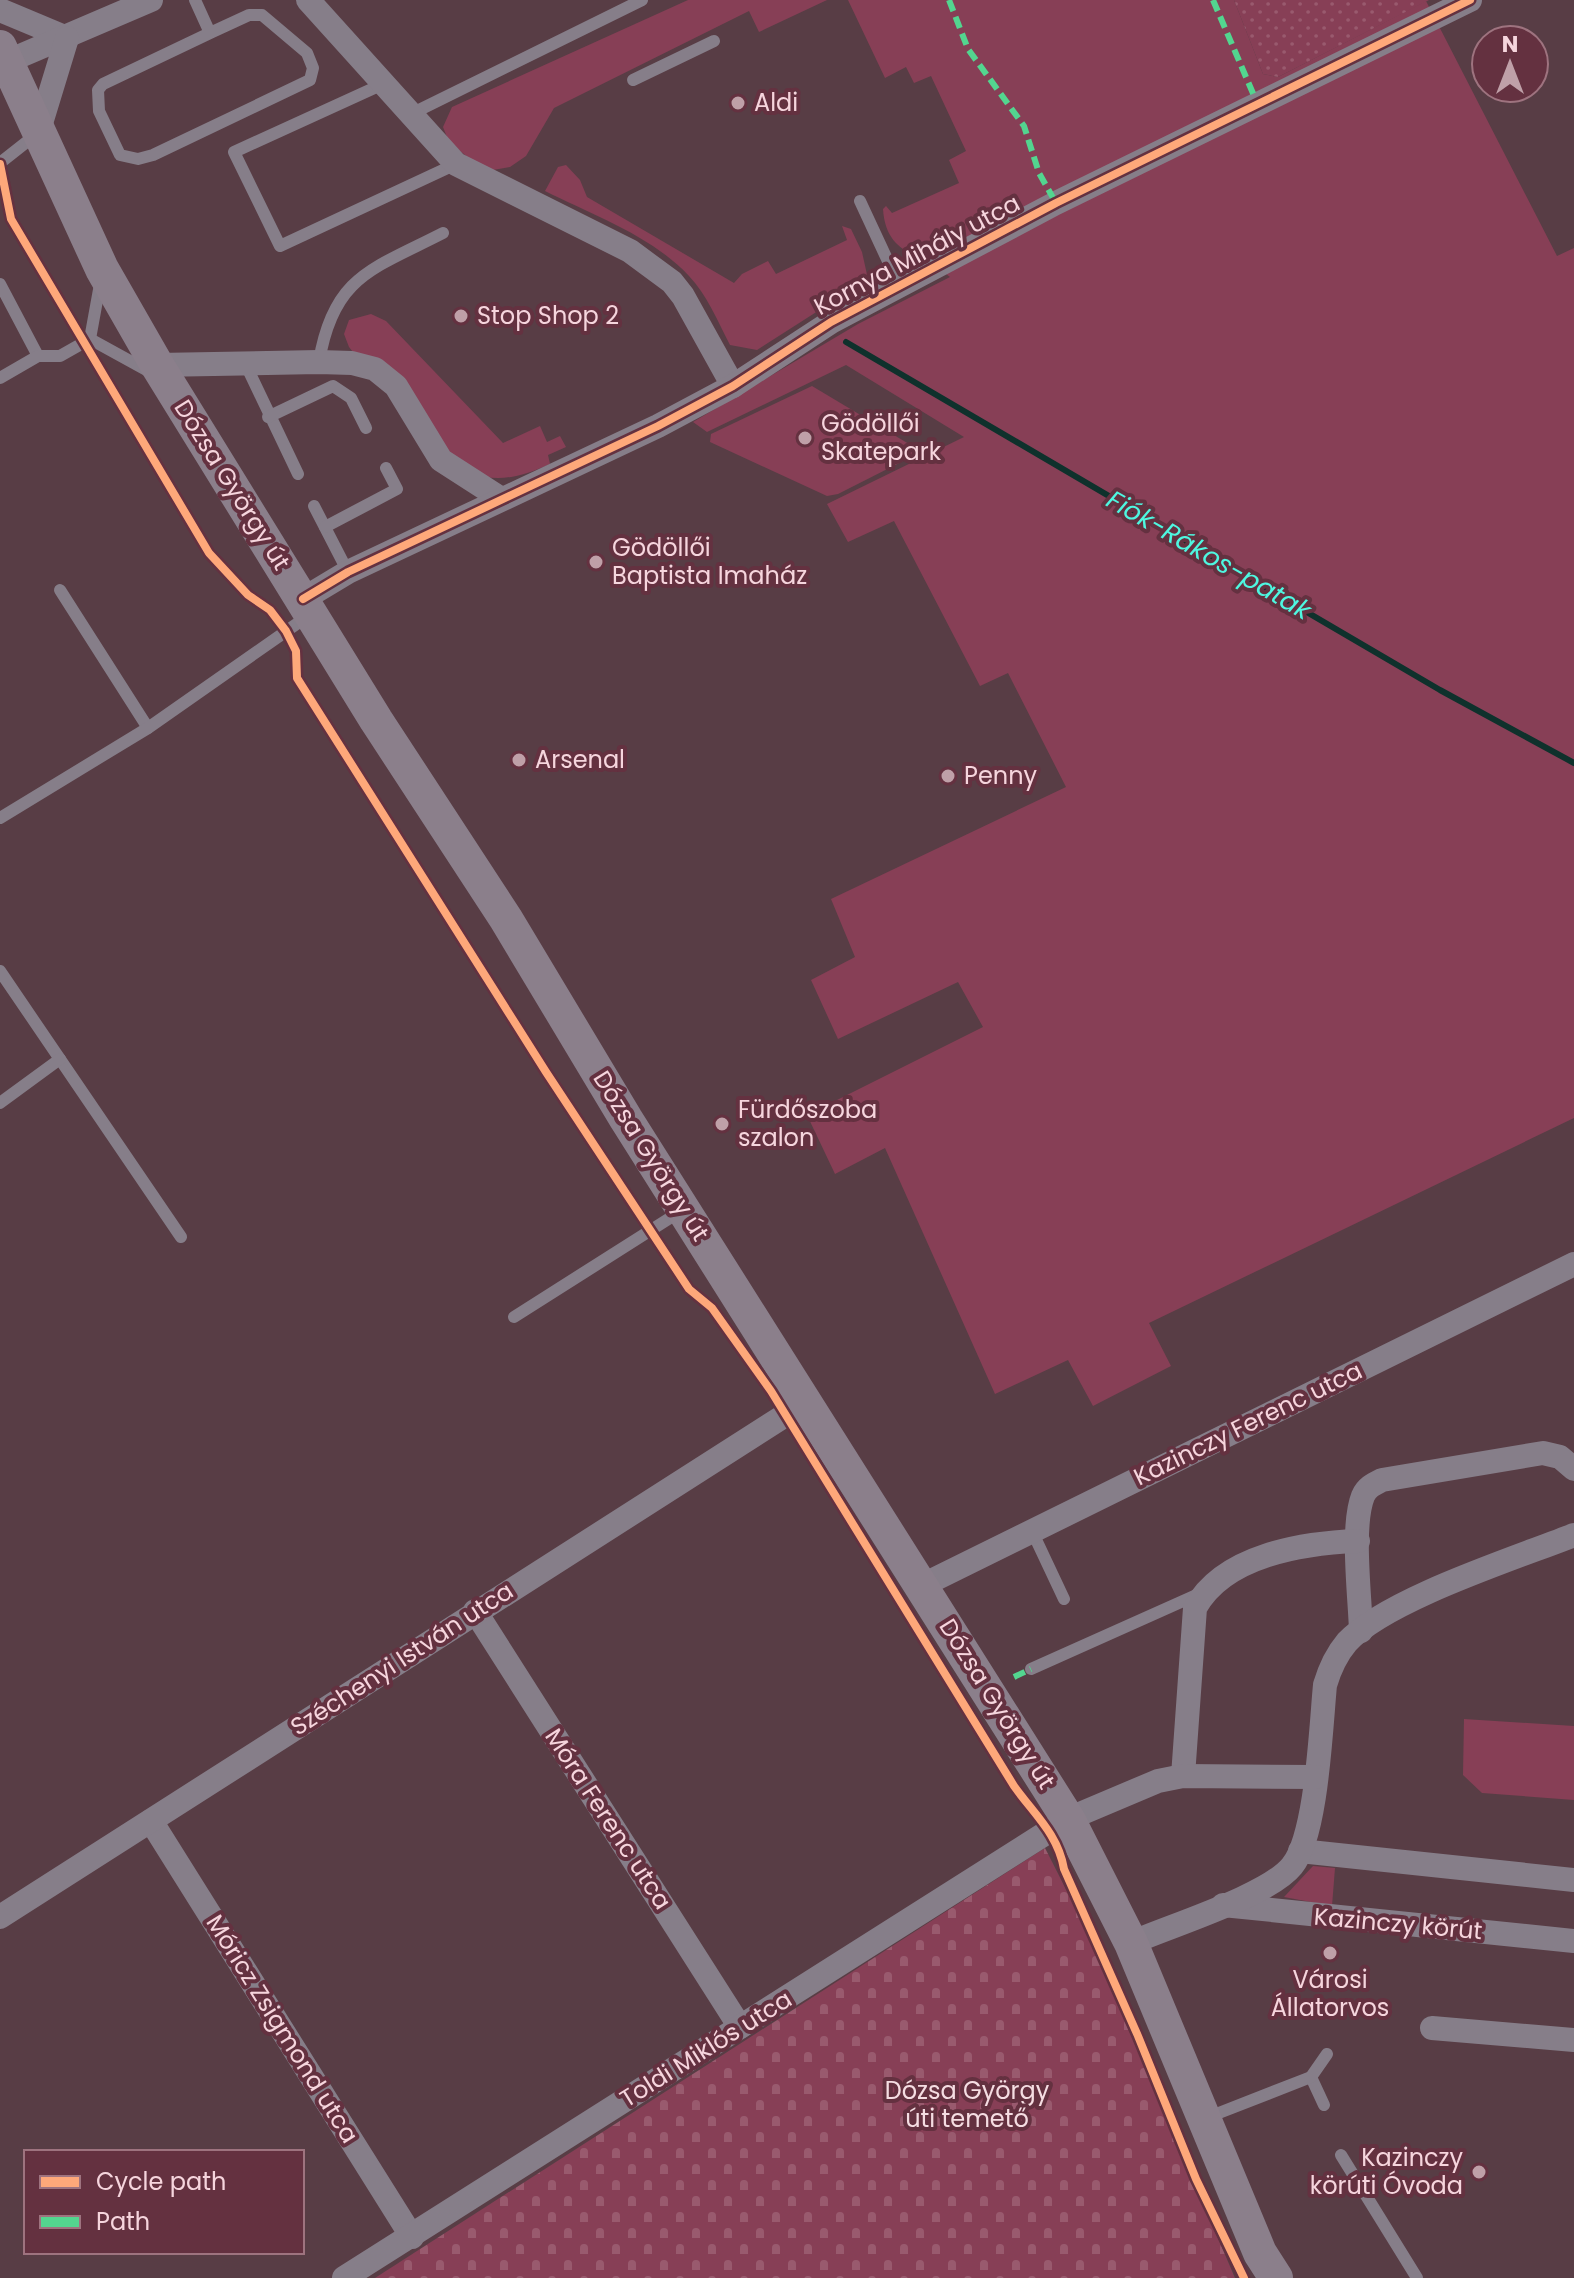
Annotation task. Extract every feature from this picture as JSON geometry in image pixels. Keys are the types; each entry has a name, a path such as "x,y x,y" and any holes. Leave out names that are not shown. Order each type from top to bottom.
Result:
{"main road":[{"name":"Dózsa György út","path":"3,54 102,269 162,373 376,720 506,919 684,1210 1068,1819 1131,1943 1260,2253 1276,2278"}],"street":[{"path":"3,54 67,38 151,0"},
{"path":"308,0 456,164 630,251 659,270 683,296 733,386"},
{"name":"Kornya Mihály utca","path":"307,606 348,572 658,426 733,386 831,322 1056,203 1470,0"},
{"path":"0,10 67,38"},
{"path":"38,133 67,38"},
{"path":"162,373 244,361 363,365 386,376 404,397 441,460 500,498"},
{"name":"Kazinczy Ferenc utca","path":"923,1585 1574,1264"},
{"name":"Széchenyi István utca","path":"0,1917 806,1402"},
{"path":"1361,1631 1358,1541 1363,1496 1369,1486 1382,1480 1543,1453 1560,1457 1574,1469"},
{"path":"1574,1535 1450,1583 1381,1617 1361,1631 1332,1662 1325,1685 1316,1777 1300,1851 1574,1880"},
{"path":"1183,1776 1195,1608 1204,1591 1240,1568 1294,1547 1358,1541"},
{"name":"Móra Ferenc utca","path":"475,1611 740,2027"},
{"path":"1068,1819 1158,1781 1183,1776 1316,1777"},
{"name":"Toldi Miklós utca","path":"344,2278 1068,1819"},
{"name":"Móricz Zsigmond utca","path":"151,1821 412,2237"},
{"name":"Kazinczy körút","path":"1131,1943 1267,1884 1292,1867 1300,1851"},
{"name":"Kazinczy körút","path":"1223,1905 1574,1941"},
{"path":"1432,2028 1574,2040"}],"lane":[{"path":"195,0 210,33"},
{"path":"411,114 642,0"},
{"path":"249,15 269,19 307,53 313,74 305,85 138,159 124,157 117,150 97,103 98,90 103,84 210,33 249,15"},
{"path":"633,80 714,41"},
{"path":"383,84 234,152 280,246 456,164"},
{"path":"0,163 38,133"},
{"path":"860,201 900,287"},
{"path":"319,362 332,310 347,288 379,266 443,233"},
{"path":"90,339 102,269"},
{"path":"0,284 38,356"},
{"path":"0,378 38,356 60,356 90,339"},
{"path":"90,339 162,373"},
{"path":"244,361 268,417 298,474"},
{"path":"268,417 333,386 351,398 366,428"},
{"path":"325,527 397,489 386,468"},
{"path":"314,506 348,572"},
{"path":"60,590 148,728"},
{"path":"0,818 148,728 307,606"},
{"path":"0,971 181,1237"},
{"path":"0,1103 60,1059"},
{"path":"514,1317 684,1210"},
{"path":"1032,1531 1064,1599"},
{"path":"1031,1669 1204,1591"},
{"path":"1203,2119 1311,2077 1327,2054"},
{"path":"1311,2077 1324,2105"},
{"path":"1341,2155 1417,2278"}],"green space":[{"path":"688,0 827,0 759,32 749,11 554,108 526,156 510,167 493,170 470,159 449,142 443,127 452,107"},
{"path":"848,0 1234,0 1263,74 1278,77 1426,1 1470,87 1470,104 1479,104 1557,256 1574,248 1574,1118 1149,1323 1171,1366 1093,1406 1068,1360 995,1394 885,1148 835,1174 807,1115 983,1027 958,982 838,1039 811,980 855,957 831,899 1066,787 1008,673 980,686 894,521 848,542 827,504 964,437 846,365 707,432 693,422 858,324 950,277 898,245 886,225 883,209 886,206 892,213 959,183 949,160 966,151 931,76 914,83 906,67 885,78"},
{"path":"1234,0 1429,0 1278,77 1263,74"},
{"path":"566,165 580,180 587,197 734,283 742,274 768,261 776,274 847,240 842,226 851,229 862,252 868,279 757,350 730,345 701,292 674,262 640,238 545,191 558,167"},
{"path":"371,314 386,321 503,443 540,426 547,442 560,436 566,447 548,455 550,464 524,474 484,477 468,470 439,447 349,347 344,334 349,320"},
{"name":"Gödöllői Skatepark","path":"812,386 914,447 913,456 838,494 827,496 710,442 711,434"},
{"path":"1464,1719 1574,1726 1574,1800 1482,1793 1463,1775"},
{"name":"Dózsa György úti temető","path":"1045,1848 1082,1921 1235,2278 375,2278"},
{"path":"1313,1866 1335,1868 1332,1906 1284,1897"}],"waterway":[{"name":"Fiók-Rákos-patak","path":"846,342 1440,690 1574,763"}],"marked path":[{"path":"949,0 968,49 1024,126 1039,173 1056,203"},
{"path":"1213,0 1258,105"},
{"path":"1014,1677 1031,1669"}],"cycle path":[{"path":"303,599 348,572 658,426 733,386 831,322 1056,203 1470,0"},
{"path":"0,164 11,219 209,553 248,595 270,610 286,631 296,651 297,678 546,1072 689,1289 712,1308 771,1391 1014,1786 1051,1835 1196,2179 1244,2278"}],"place":[{"name":"Aldi","path":"738,103"},
{"name":"Stop Shop 2","path":"461,316"},
{"name":"Gödöllői Skatepark","path":"805,438"},
{"name":"Gödöllői Baptista Imaház","path":"596,562"},
{"name":"Arsenal","path":"519,760"},
{"name":"Penny","path":"948,776"},
{"name":"Fürdőszoba szalon","path":"722,1124"},
{"name":"Városi Állatorvos","path":"1330,1953"},
{"name":"Kazinczy körúti Óvoda","path":"1479,2172"}]}
